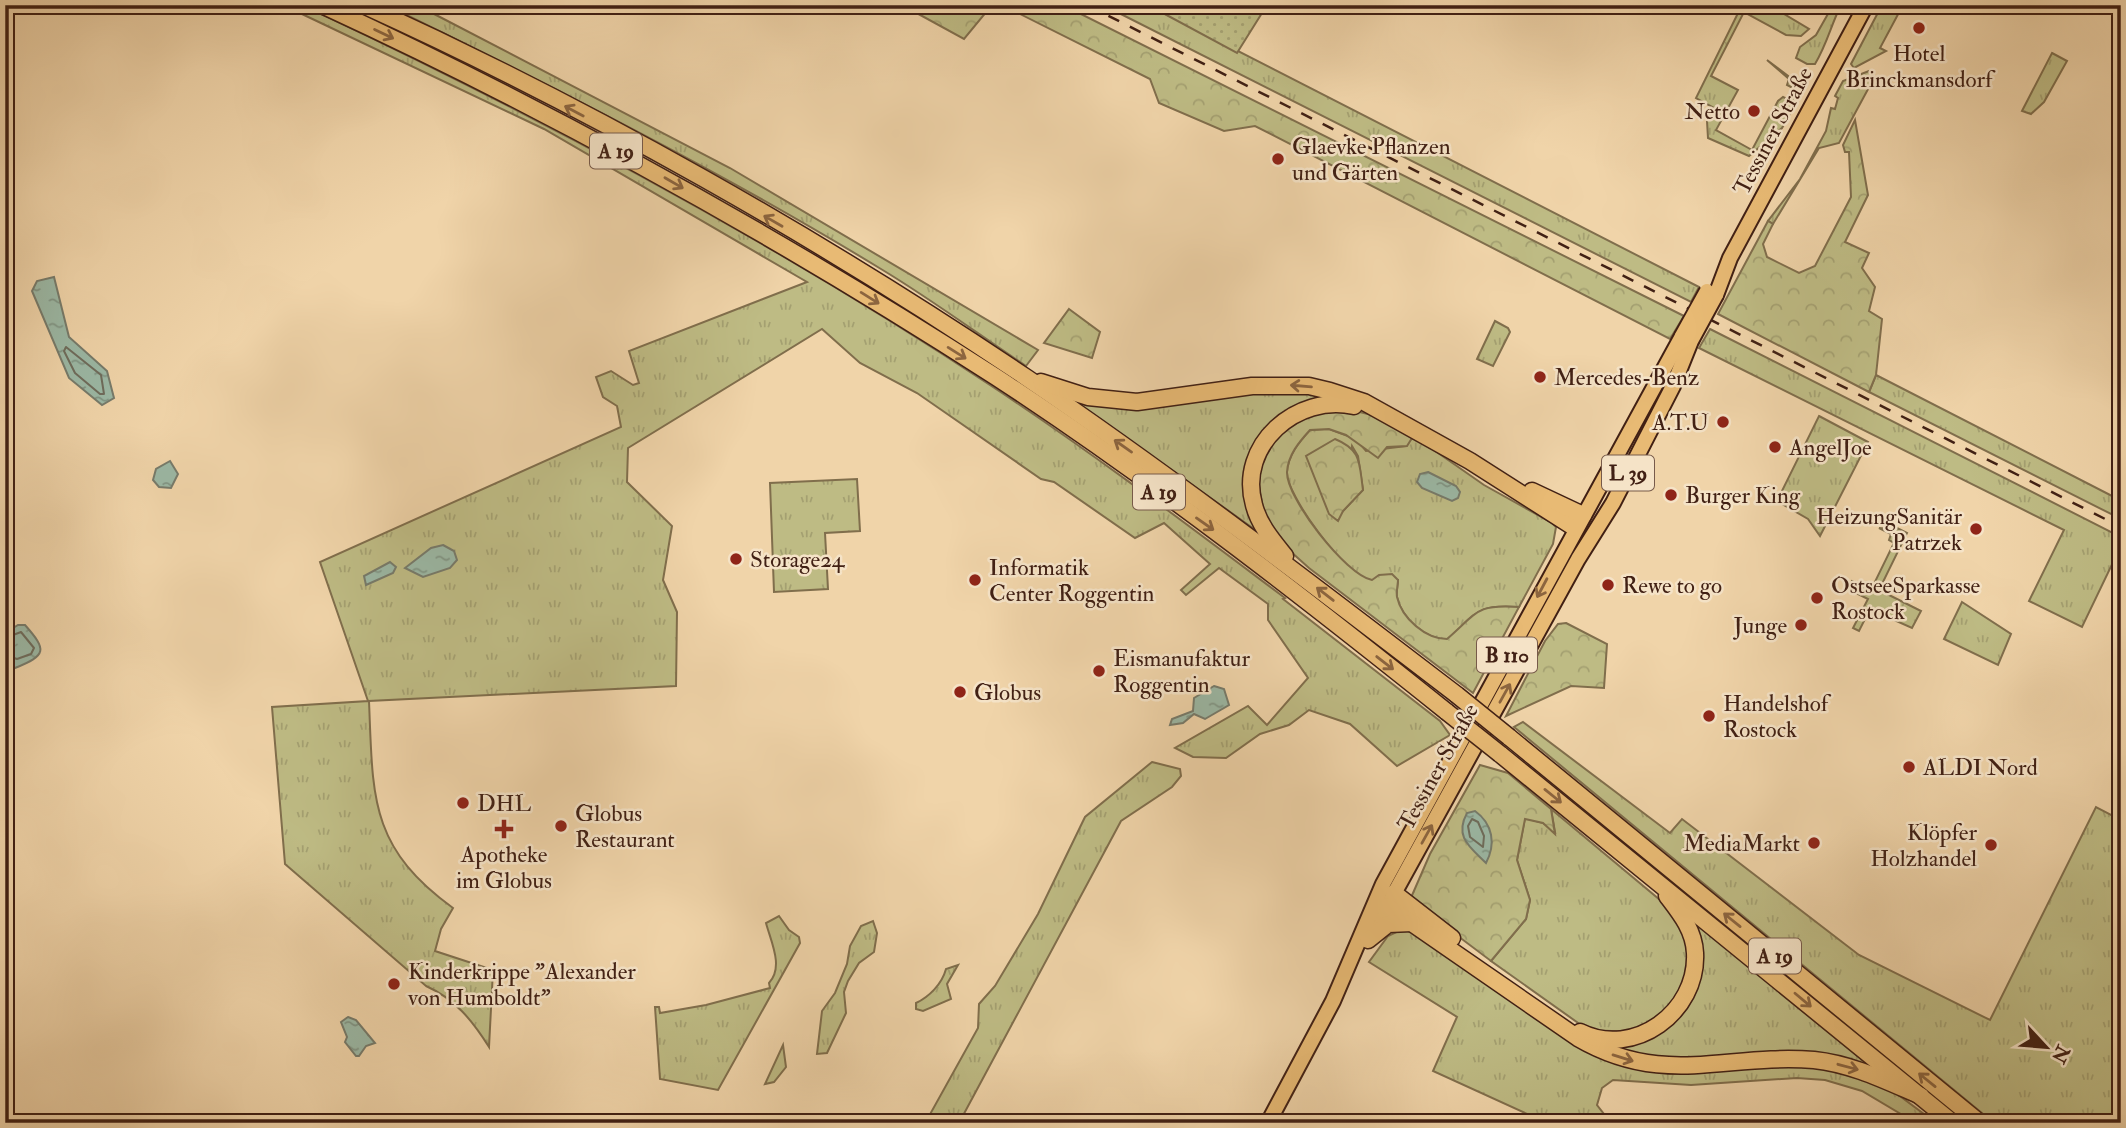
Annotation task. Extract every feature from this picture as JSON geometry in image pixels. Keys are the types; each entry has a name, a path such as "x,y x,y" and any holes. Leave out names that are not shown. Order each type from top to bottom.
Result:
{"highway":[{"name":"A 19","path":"322,5 506,94 654,172 899,316 998,379 1212,529 1500,754 1954,1123"},
{"name":"A 19","path":"363,5 662,157 832,256 1025,377 1297,572 1457,695 1980,1123"},
{"path":"1025,377 1088,397 1137,402 1252,386 1309,386 1364,402 1579,522"},
{"path":"1297,572 1266,532 1254,506 1251,481 1259,449 1281,422 1314,406 1350,405 1388,416"},
{"path":"1385,895 1578,1031 1587,1035 1620,1039 1647,1032 1661,1025 1680,1006 1693,979 1695,951 1692,935 1685,920 1656,879"},
{"path":"1385,895 1414,924 1578,1038 1608,1054 1668,1067 1817,1061 1852,1067 1921,1096"},
{"path":"1368,940 1388,924 1414,924"}],"main road":[{"name":"Tessiner Straße","path":"1385,895 1579,522 1712,293 1866,5"},
{"name":"Tessiner Straße","path":"1385,895 1600,524 1673,386 1687,338"},
{"path":"1579,522 1600,524"},
{"path":"1579,522 1590,538"},
{"name":"B 110","path":"1268,1123 1341,984 1368,940 1385,895"},
{"name":"B 110","path":"1341,984 1343,972 1385,895"}],"green space":[{"path":"283,5 301,5 330,18 585,146 751,237 913,335 1030,412 1177,517 1285,598 1283,599 1440,721 1450,735 1397,766 1350,724 1309,710 1289,725 1260,734 1226,758 1193,757 1175,748 1248,706 1267,725 1308,678 1268,620 1268,604 1219,568 1186,595 1181,590 1210,564 1164,523 1135,538 1054,482 1041,479 917,393 860,363 822,329 628,448 627,482 672,526 663,580 677,612 676,686 369,701 372,765 381,818 405,863 425,886 453,908 441,929 435,951 493,970 489,1047 469,1019 454,1004 426,986 285,864 272,707 368,701 320,562 621,427 617,406 603,397 596,377 611,371 633,385 639,383 629,351 807,282 544,129"},
{"path":"386,5 416,5 730,168 1038,350 1026,366 900,280 760,198 575,99"},
{"path":"902,5 992,5 964,39"},
{"path":"1002,5 1063,5 1684,316 1670,339 1255,126 1224,131 1159,103 1150,79"},
{"path":"1103,5 1148,5 1699,287 1691,302"},
{"path":"1148,5 1267,5 1237,53"},
{"path":"1742,5 1769,5 1809,29 1801,36 1786,35 1744,12 1711,76 1738,90 1716,130 1752,150 1778,101 1783,97 1787,99 1793,88 1787,85 1789,79 1767,60 1804,88 1782,128 1749,156 1708,138 1707,121 1714,108 1696,98"},
{"path":"1833,5 1841,5 1815,64 1807,64 1796,58 1800,47 1816,35"},
{"path":"1882,5 1903,5 1880,48 1886,51 1854,68 1851,64"},
{"path":"2052,53 2067,61 2044,102 2031,114 2022,111"},
{"path":"1869,71 1874,78 1839,143 1819,148 1773,224 1768,221 1800,179 1826,131 1831,108 1835,109 1838,98 1835,96 1843,81"},
{"path":"1855,120 1868,195 1845,242 1869,253 1862,268 1875,287 1869,311 1882,319 1876,375 1869,392 1718,314 1768,221 1773,224 1763,244 1767,257 1799,273 1815,266 1851,197 1849,152 1845,152 1843,145"},
{"path":"1069,309 1100,332 1092,358 1044,343"},
{"path":"1495,321 1510,332 1493,366 1477,359"},
{"path":"1710,329 2121,537 2121,558 2116,556 2082,627 2029,601 2064,530 1699,348"},
{"path":"1876,375 2114,497 2121,478 2121,519 1869,392"},
{"path":"1295,389 1351,401 1309,403 1261,534 1069,397 1095,402"},
{"path":"1343,408 1372,415 1418,439 1412,438 1407,446 1387,447 1378,458 1346,435 1329,429 1310,430 1289,460 1289,484 1319,534 1348,565 1372,580 1379,575 1392,574 1398,580 1397,597 1400,605 1409,620 1423,632 1447,639 1478,612 1494,607 1519,607 1473,693 1309,568 1280,542 1265,520 1257,475 1262,453 1297,416"},
{"path":"1819,416 1868,442 1820,536 1808,519 1777,501"},
{"path":"1329,429 1356,439 1366,451 1406,446 1412,438 1418,439 1484,485 1552,523 1556,527 1553,544 1519,607 1494,607 1478,612 1447,640 1423,632 1409,620 1400,605 1397,595 1398,580 1370,580 1356,573 1331,548 1305,514 1289,483 1287,472 1295,449 1310,430","holes":["1352,446 1358,456 1363,490 1343,511"]},
{"path":"1335,439 1344,443 1358,458 1363,490 1343,511 1338,521 1329,514 1306,456"},
{"path":"857,479 860,531 825,533 828,589 774,592 770,483"},
{"path":"1893,526 1907,533 1879,590 1921,611 1912,628 1871,607 1859,631 1853,628 1868,599 1848,589 1852,581 1871,590 1894,543 1889,540 1891,534 1879,528 1890,529"},
{"path":"1962,602 2011,634 1998,665 1944,639"},
{"path":"1566,623 1607,644 1604,688 1571,686 1506,716 1545,641 1558,624"},
{"path":"1523,722 1670,833 1682,819 1859,955 1990,1020 2096,807 2121,820 2121,1123 1994,1123 1514,727"},
{"path":"1152,762 1180,769 1181,776 1172,787 1121,821 959,1123 913,1123 928,1118 978,1028 979,1004 995,986 1038,914 1085,817"},
{"path":"1480,765 1508,773 1551,809 1555,834 1543,823 1525,819 1517,860 1530,900 1526,919 1491,961 1410,900 1430,854"},
{"path":"1551,809 1672,910 1684,925 1691,965 1671,1011 1635,1032 1588,1030 1491,961 1526,919 1530,900 1517,860 1525,818 1543,823 1555,832"},
{"path":"779,916 789,930 799,937 800,943 718,1090 660,1079 655,1007 659,1007 660,1013 706,1005 770,988 776,962 766,923"},
{"path":"1689,918 1881,1075 1869,1070 1664,1063 1596,1041 1608,1042 1685,1007"},
{"path":"873,921 877,933 874,952 859,963 848,981 844,992 846,1013 827,1053 817,1054 822,1011 835,993 847,964 850,946 861,926"},
{"path":"1407,927 1618,1061 1825,1065 1889,1088 1936,1123 1916,1123 1862,1091 1825,1080 1797,1078 1691,1085 1613,1080 1602,1088 1597,1105 1611,1123 1547,1123 1433,1071 1457,1017 1369,962 1388,936"},
{"path":"958,965 947,984 951,999 923,1011 916,1009 916,1003 934,989 946,969"},
{"path":"783,1045 786,1067 774,1082 765,1084"}],"water":[{"path":"54,277 69,337 107,371 114,398 102,405 69,378 32,291 37,281"},
{"path":"170,461 178,474 171,488 159,487 153,480 156,469"},
{"path":"1428,472 1456,486 1460,492 1458,498 1452,501 1422,488 1417,482 1420,474"},
{"path":"443,545 454,551 457,560 450,568 423,577 405,568 431,548"},
{"path":"390,562 396,567 393,573 366,585 364,576"},
{"path":"18,625 25,625 37,640 40,651 33,659 15,668 5,660 5,633"},
{"path":"1214,686 1224,689 1229,705 1205,719 1194,714 1183,723 1170,725 1172,719 1193,711 1194,698"},
{"path":"1475,811 1486,822 1491,835 1491,849 1486,863 1463,835 1463,821 1467,813"},
{"path":"348,1017 356,1020 375,1043 366,1046 359,1056 356,1056 345,1042 347,1037 341,1022"}],"railway":[{"path":"1087,5 2121,527"}],"place":[{"name":"Hotel Brinckmansdorf","path":"1919,28"},
{"name":"Netto","path":"1754,111"},
{"name":"Glaevke Pflanzen und Gärten","path":"1278,159"},
{"name":"Mercedes-Benz","path":"1540,377"},
{"name":"A.T.U","path":"1723,422"},
{"name":"AngelJoe","path":"1775,447"},
{"name":"Burger King","path":"1671,495"},
{"name":"HeizungSanitär Patrzek","path":"1976,529"},
{"name":"Storage24","path":"736,559"},
{"name":"Informatik Center Roggentin","path":"975,580"},
{"name":"Rewe to go","path":"1608,585"},
{"name":"OstseeSparkasse Rostock","path":"1817,598"},
{"name":"Junge","path":"1801,625"},
{"name":"Eismanufaktur Roggentin","path":"1099,671"},
{"name":"Globus","path":"960,692"},
{"name":"Handelshof Rostock","path":"1709,716"},
{"name":"ALDI Nord","path":"1909,767"},
{"name":"DHL","path":"463,803"},
{"name":"Globus Restaurant","path":"561,826"},
{"name":"Apotheke im Globus","path":"504,829"},
{"name":"MediaMarkt","path":"1814,843"},
{"name":"Klöpfer Holzhandel","path":"1991,845"},
{"name":"Kinderkrippe \"Alexander von Humboldt\"","path":"394,984"}]}
